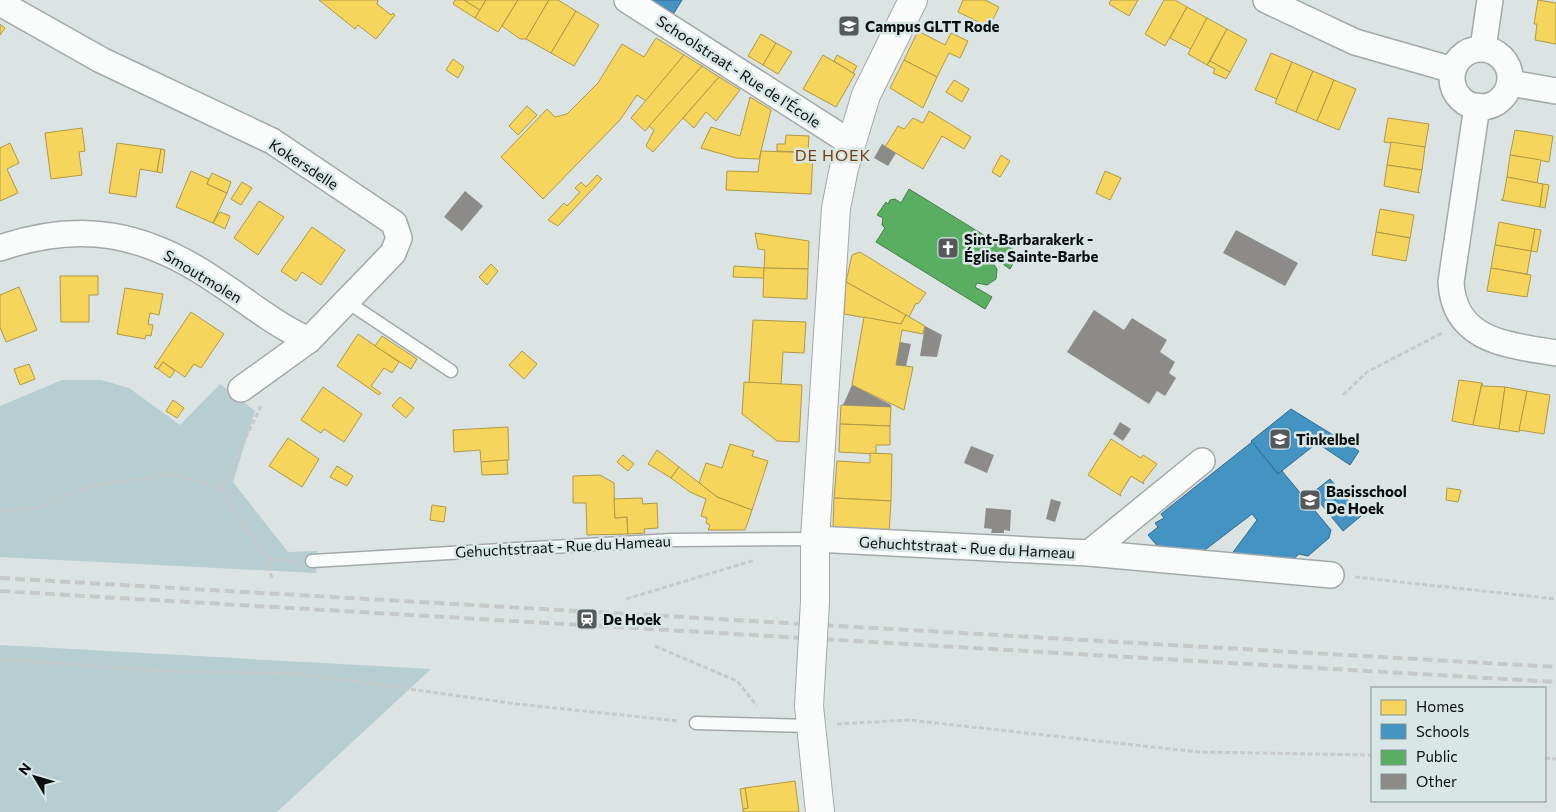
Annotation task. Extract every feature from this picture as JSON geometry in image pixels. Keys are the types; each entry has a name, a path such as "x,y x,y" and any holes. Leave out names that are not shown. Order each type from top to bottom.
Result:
{"street":[{"name":"Schoolstraat - Rue de l'École","path":"627,0 851,143"},
{"path":"820,812 810,716 815,602 815,539 834,226 844,168 866,95 913,0"},
{"path":"1266,0 1355,42 1453,70"},
{"path":"1483,48 1490,0"},
{"name":"Kokersdelle","path":"0,3 101,60 272,141 394,223 399,238 393,253 309,340 241,389"},
{"path":"1483,48 1494,52 1504,60 1509,70 1510,83 1504,96 1492,105 1477,106 1465,102 1456,93 1452,82 1453,70 1459,58 1470,51 1483,48"},
{"path":"1510,83 1556,91"},
{"path":"1477,106 1452,282 1452,300 1462,318 1474,330 1500,343 1556,353"},
{"name":"Smoutmolen","path":"0,248 29,238 76,232 122,236 172,254 214,279 288,330 309,340"},
{"name":"Gehuchtstraat - Rue du Hameau","path":"1090,553 1202,461"},
{"name":"Gehuchtstraat - Rue du Hameau","path":"815,539 1090,553 1331,575"}],"lane":[{"path":"346,301 451,371"},
{"name":"Gehuchtstraat - Rue du Hameau","path":"312,561 672,540 815,539"},
{"path":"696,723 810,716"}],"path":[{"path":"1343,395 1367,372 1450,328 1462,318"},
{"path":"264,400 222,487 225,500 270,559 268,566 272,578"},
{"path":"0,510 38,508 91,486 171,474 222,487"},
{"path":"626,599 758,560"},
{"path":"1331,575 1556,599"},
{"path":"654,646 737,681 759,708"},
{"path":"0,659 162,671 301,674 516,704 696,723"},
{"path":"810,716 909,720 1198,752 1371,755"}],"shaded area":[{"path":"62,380 101,380 129,388 180,425 220,384 255,411 233,482 288,552 317,551 316,573 0,557 0,406"},
{"path":"0,645 431,669 277,812 0,812"}],"building: Homes":[{"path":"319,0 378,0 377,4 391,15 393,13 395,15 376,39 358,25 355,29"},
{"path":"455,0 464,0 480,10 475,18 453,4"},
{"path":"464,0 486,0 480,10"},
{"path":"486,0 518,0 498,32 475,18"},
{"path":"518,0 549,0 526,39 520,39 502,26"},
{"path":"549,0 558,0 576,11 551,53 526,39"},
{"path":"963,0 985,0 999,7 989,27 958,12"},
{"path":"1111,0 1138,0 1129,16 1109,4"},
{"path":"1164,0 1175,0 1187,7 1165,46 1145,34"},
{"path":"1538,0 1556,3 1556,44 1535,40 1537,24 1534,24"},
{"path":"1187,7 1207,18 1191,49 1170,38"},
{"path":"576,11 599,25 574,66 551,53"},
{"path":"1207,18 1227,29 1207,65 1188,54"},
{"path":"0,24 5,28 0,35"},
{"path":"1227,29 1247,40 1230,72 1210,61"},
{"path":"918,31 945,45 951,33 968,41 960,58 949,53 937,77 904,60"},
{"path":"761,34 776,43 763,65 748,56"},
{"path":"656,38 684,55 646,101 637,95 620,120 543,199 501,157 547,109 555,117 567,114 598,83 622,44 644,57"},
{"path":"776,43 792,52 778,74 763,65"},
{"path":"1271,53 1292,62 1277,99 1255,90"},
{"path":"684,55 702,66 645,131 631,118"},
{"path":"823,55 855,74 836,107 803,89"},
{"path":"837,55 857,66 853,73 834,61"},
{"path":"453,59 464,67 458,78 446,70"},
{"path":"904,60 937,77 923,108 890,88"},
{"path":"1210,61 1230,72 1226,79 1213,73 1215,69 1207,65"},
{"path":"1292,62 1313,71 1296,112 1275,103"},
{"path":"702,66 719,77 653,152 646,146 654,130 649,126"},
{"path":"1313,71 1334,80 1317,121 1296,112"},
{"path":"719,77 740,90 716,121 706,112 694,128 683,118"},
{"path":"954,80 969,89 962,102 946,92"},
{"path":"1334,80 1356,89 1339,130 1317,121"},
{"path":"750,97 771,110 759,159 736,158 701,148 711,127 740,136"},
{"path":"527,106 537,115 518,135 509,126"},
{"path":"929,111 971,137 964,149 942,136 923,169 885,147 898,126 904,129 913,118 923,123"},
{"path":"1388,118 1429,124 1425,147 1384,142"},
{"path":"82,128 85,151 79,152 82,175 51,179 45,133"},
{"path":"1515,130 1553,136 1549,162 1510,155"},
{"path":"786,135 809,136 808,152 777,151 777,144 785,144"},
{"path":"1391,142 1425,147 1422,170 1387,165"},
{"path":"10,143 19,163 7,169 18,193 0,201 0,148"},
{"path":"117,143 161,149 157,172 140,169 136,197 109,193"},
{"path":"161,149 165,150 162,173 157,172"},
{"path":"761,151 813,153 811,194 726,190 727,171 758,172"},
{"path":"1001,155 1010,161 1000,177 992,172"},
{"path":"1510,155 1541,160 1537,183 1507,177"},
{"path":"1387,165 1422,170 1418,191 1420,193 1384,186"},
{"path":"191,171 209,179 207,184 227,193 213,223 176,207"},
{"path":"1105,171 1121,178 1110,200 1096,193"},
{"path":"212,173 231,182 227,193 207,184"},
{"path":"597,175 602,179 558,226 548,220 564,203 567,206 580,192 575,188 581,182 586,187"},
{"path":"1507,177 1543,184 1540,207 1501,200 1503,199"},
{"path":"242,182 252,188 241,205 231,199"},
{"path":"1543,184 1549,185 1545,208 1540,207"},
{"path":"259,201 284,217 258,255 234,238"},
{"path":"1380,209 1414,215 1410,238 1376,232"},
{"path":"220,212 230,216 225,229 213,223"},
{"path":"1499,222 1535,229 1531,251 1495,245"},
{"path":"312,227 345,250 321,285 302,272 296,281 281,271"},
{"path":"1535,229 1541,230 1537,252 1531,251"},
{"path":"1376,232 1410,238 1406,261 1372,255"},
{"path":"755,233 809,241 808,269 764,268 765,250 758,249"},
{"path":"1495,245 1531,251 1527,274 1491,268"},
{"path":"860,252 926,293 918,304 916,303 909,317 846,282 852,255"},
{"path":"491,264 498,271 487,285 479,277"},
{"path":"734,266 764,268 764,278 733,277"},
{"path":"764,268 808,269 807,299 763,297"},
{"path":"1491,268 1531,275 1527,297 1487,291"},
{"path":"60,276 98,276 98,295 89,295 89,322 61,322"},
{"path":"846,282 906,315 901,324 844,314"},
{"path":"19,287 37,330 6,342 0,327 0,295"},
{"path":"125,288 163,294 159,315 150,313 148,324 153,325 151,336 146,335 145,339 117,334"},
{"path":"191,312 224,334 201,368 194,364 185,377 163,362 158,369 154,367"},
{"path":"906,315 925,326 923,334 902,330 896,365 913,367 904,410 852,385 864,317 901,324"},
{"path":"753,320 806,322 804,353 783,352 781,384 749,383"},
{"path":"358,334 399,362 392,373 384,368 371,386 381,393 379,395 337,366"},
{"path":"382,336 417,359 411,369 375,346"},
{"path":"522,351 537,364 524,379 509,365"},
{"path":"163,362 175,371 170,378 158,369"},
{"path":"29,364 35,379 20,385 14,369"},
{"path":"1459,380 1482,383 1473,425 1452,421"},
{"path":"744,382 802,385 799,442 777,441 742,414"},
{"path":"1482,383 1483,386 1505,387 1499,429 1473,425"},
{"path":"323,387 362,414 344,442 324,429 321,433 301,420"},
{"path":"1505,387 1527,391 1519,432 1499,429"},
{"path":"1527,391 1550,395 1544,434 1519,430"},
{"path":"400,397 414,408 406,418 392,406"},
{"path":"173,400 184,408 177,418 166,411"},
{"path":"841,405 891,407 890,426 840,424"},
{"path":"840,424 890,426 890,445 876,445 876,454 839,452"},
{"path":"508,427 509,460 481,462 480,450 454,452 453,430"},
{"path":"288,438 319,459 302,487 269,466"},
{"path":"1111,439 1141,458 1143,455 1157,464 1143,482 1144,484 1131,476 1120,494 1121,496 1088,475"},
{"path":"730,444 754,451 752,456 768,461 752,510 717,497 699,483 706,463 722,468"},
{"path":"657,450 679,467 671,478 648,464"},
{"path":"870,453 892,454 891,501 834,498 837,461 870,463"},
{"path":"623,455 634,464 628,471 617,462"},
{"path":"507,460 508,474 482,475 481,462"},
{"path":"337,466 353,476 347,486 330,477"},
{"path":"679,467 717,497 752,510 745,530 708,530 710,525 706,523 707,518 701,516 706,499 690,492 671,478"},
{"path":"600,475 614,483 615,518 627,517 628,534 587,535 586,503 573,503 573,476"},
{"path":"1447,488 1461,490 1458,502 1446,500"},
{"path":"642,498 643,504 657,503 658,528 644,529 645,533 628,534 627,517 615,518 614,499"},
{"path":"834,498 891,501 889,533 833,529"},
{"path":"432,505 446,507 444,522 430,520"},
{"path":"795,781 799,812 743,812 743,809 748,808 745,788"},
{"path":"745,788 748,808 743,809 740,789"}],"building: Schools":[{"path":"651,0 682,0 674,13"},
{"path":"1291,409 1359,451 1350,465 1317,443 1278,474 1251,441"},
{"path":"1252,442 1278,474 1282,471 1331,530 1329,538 1308,556 1299,554 1290,562 1231,555 1257,520 1252,514 1201,553 1199,550 1192,552 1160,549 1148,535 1158,527 1155,523 1164,518 1161,514"},
{"path":"1330,479 1361,516 1343,531 1312,493"}],"building: Public":[{"name":"Sint-Barbarakerk - Église Sainte-Barbe","path":"909,189 995,242 1000,241 1019,253 1010,269 994,258 992,262 997,269 996,279 987,285 977,283 975,287 992,297 985,309 876,242 885,228 882,225 883,218 877,215 886,202 888,204 890,200 895,199 901,203"}],"building: Other":[{"path":"882,144 896,153 888,166 874,158"},
{"path":"465,191 483,206 462,231 444,217"},
{"path":"1236,230 1298,263 1285,286 1223,253"},
{"path":"1094,310 1124,330 1132,318 1167,340 1160,352 1175,362 1169,373 1176,378 1165,396 1157,391 1149,404 1067,352"},
{"path":"925,326 942,335 937,357 920,356"},
{"path":"900,342 911,344 906,366 896,365"},
{"path":"852,385 891,405 891,407 843,405"},
{"path":"1120,422 1131,429 1123,441 1113,434"},
{"path":"971,446 994,455 987,473 964,463"},
{"path":"1051,499 1061,502 1055,522 1046,519"},
{"path":"986,508 1011,510 1010,531 1004,530 1004,533 991,533 992,529 984,528"}],"railway":[{"path":"0,578 1556,667"},
{"path":"0,591 1556,682"}],"place":[{"name":"Campus GLTT Rode","path":"849,26"},
{"name":"Sint-Barbarakerk - Église Sainte-Barbe","path":"948,248"},
{"name":"Tinkelbel","path":"1280,439"},
{"name":"Basisschool De Hoek","path":"1310,500"},
{"name":"De Hoek","path":"587,619"}],"district":[{"name":"DE HOEK","path":"833,154"}]}
